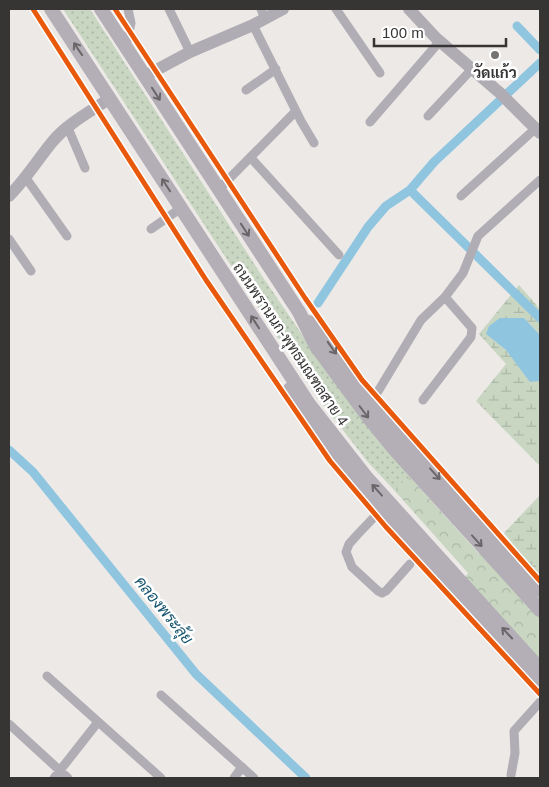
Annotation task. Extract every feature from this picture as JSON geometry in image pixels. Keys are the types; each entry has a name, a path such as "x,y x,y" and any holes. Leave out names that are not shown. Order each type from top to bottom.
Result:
{"main road":[{"name":"ถนนพรานนก-พุทธมณฑลสาย 4","path":"51,9 281,363 339,444 540,669"},
{"name":"ถนนพรานนก-พุทธมณฑลสาย 4","path":"101,9 299,312 316,346 369,418 444,505 540,610"},
{"path":"299,312 324,337 372,403 540,590"},
{"path":"281,363 289,387 307,421 342,467 540,688"}],"street":[{"path":"126,46 131,23 128,9"},
{"path":"168,9 190,52"},
{"path":"145,76 190,52 254,25 263,14 283,9"},
{"path":"336,9 380,74"},
{"path":"409,9 440,41 500,93 538,130 461,196"},
{"path":"254,25 296,111 314,143"},
{"path":"370,122 440,41"},
{"path":"246,90 276,69"},
{"path":"428,116 472,70"},
{"path":"9,196 26,178 54,140 110,98"},
{"path":"219,189 296,111"},
{"path":"68,128 86,168"},
{"path":"251,158 339,255"},
{"path":"26,178 67,236"},
{"path":"372,403 421,320 464,273 478,236 540,180"},
{"path":"151,229 181,208"},
{"path":"9,238 31,272"},
{"path":"423,400 471,337 472,328 444,297"},
{"path":"380,511 349,544 346,552 352,567 378,592 382,593 410,564"},
{"path":"47,676 161,778"},
{"path":"161,695 254,778"},
{"path":"512,775 515,753 514,731 540,702"},
{"path":"57,775 98,722"},
{"path":"9,724 57,775 68,778"},
{"path":"234,778 242,767"}],"green space":[{"path":"63,9 90,9 262,276 318,358 410,477 394,490 367,461 317,397"},
{"path":"519,285 540,309 540,335 524,318 487,334 506,350 530,381 540,381 540,466 476,401 506,364 479,334"},
{"path":"410,477 479,554 492,542 540,597 540,680 457,588 468,573 394,490"},
{"path":"540,495 540,577 504,533"}],"water":[{"path":"500,318 524,318 540,335 540,381 530,382 506,350 486,334 489,326"}],"waterway":[{"path":"517,26 540,50"},
{"path":"318,303 368,227 386,206 410,190 434,162 540,63"},
{"path":"410,190 540,318"},
{"name":"คลองพระลุ้ย","path":"9,450 33,472 196,674 306,778"}],"cycle path":[{"path":"33,9 206,280 330,461 386,527 540,694"},
{"path":"115,9 305,298 362,380 540,581"}],"place":[{"name":"วัดแก้ว","path":"495,55"}]}
